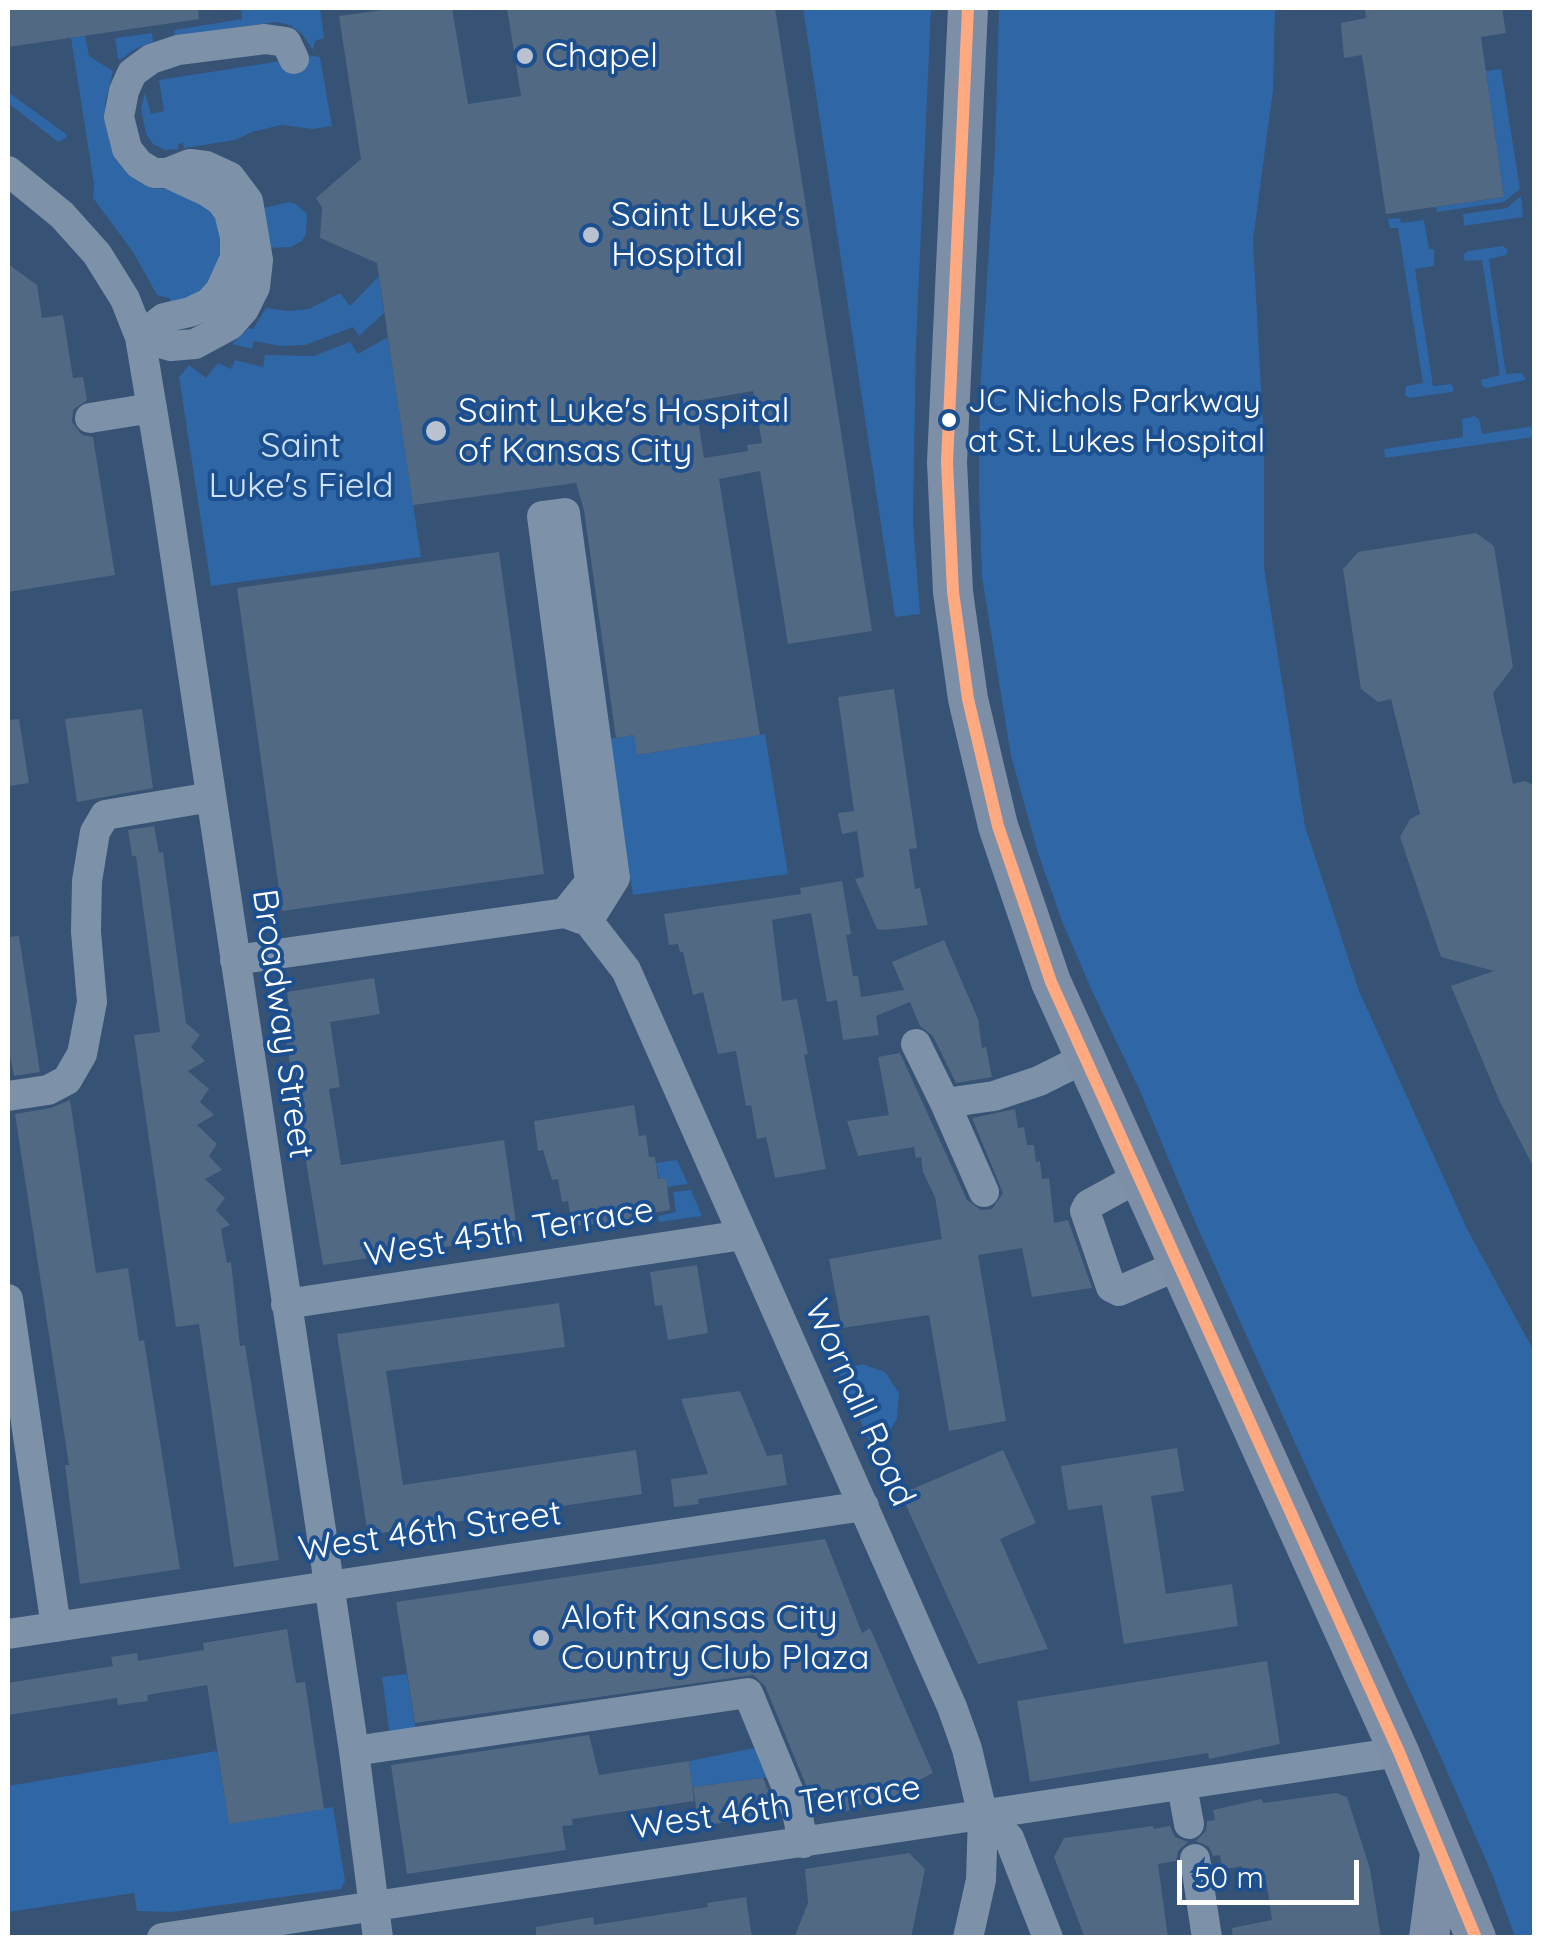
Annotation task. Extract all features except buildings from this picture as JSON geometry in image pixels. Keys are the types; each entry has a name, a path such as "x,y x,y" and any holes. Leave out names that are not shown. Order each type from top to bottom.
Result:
{"main road":[{"path":"968,8 946,462 953,592 968,699 998,826 1051,982 1399,1752 1476,1938"},
{"path":"1430,1938 1440,1850"}],"street":[{"path":"140,336 164,318 209,304 220,291 235,258 235,237 229,212 221,201 168,173 154,173 139,164 127,148 119,117 132,73 151,59 178,50 265,39 286,42 294,59"},
{"name":"Broadway Street","path":"8,171 62,215 97,254 125,299 140,336 354,1751 378,1938"},
{"path":"90,418 152,408"},
{"path":"235,960 577,917 615,878 589,778 569,628"},
{"path":"8,1096 48,1090 67,1080 82,1054 92,1002 86,932 87,881 96,832 105,815 211,797"},
{"name":"Wornall Road","path":"577,917 626,970 952,1707 983,1816 980,1880 968,1938"},
{"path":"916,1044 984,1192"},
{"path":"945,1102 994,1096 1039,1081 1086,1058"},
{"path":"1139,1178 1088,1205 1086,1211 1111,1287 1119,1290 1179,1265"},
{"name":"West 45th Terrace","path":"286,1304 742,1235"},
{"path":"8,1299 56,1627"},
{"name":"West 46th Street","path":"8,1634 864,1506"},
{"path":"354,1751 748,1693 797,1812 803,1843"},
{"name":"West 46th Terrace","path":"162,1938 1399,1752"},
{"path":"1182,1786 1188,1824"},
{"path":"983,1816 1009,1838 1048,1938"},
{"path":"1195,1858 1208,1938"}],"green space":[{"path":"241,8 320,8 324,38 315,41 313,50 302,34 290,25 276,22 175,37 174,30 242,19"},
{"path":"803,8 931,8 916,345 913,522 920,614 895,617"},
{"path":"999,8 1275,8 1273,90 1253,240 1264,444 1264,568 1305,826 1359,991 1467,1229 1534,1351 1534,1937 1515,1937 1438,1751 1093,993 1038,853 1011,756 982,577 979,487"},
{"path":"152,33 153,42 118,58 115,38"},
{"path":"85,36 89,56 113,71 105,104 110,143 129,174 153,188 187,191 217,208 224,267 198,295 172,304 169,298 157,295 133,252 93,198 71,38"},
{"path":"320,57 332,126 313,129 281,125 235,140 184,148 183,143 178,144 178,149 165,150 153,144 146,134 141,108 145,93 151,114 164,111 159,80"},
{"path":"1501,69 1520,189 1504,202 1437,212 1436,207 1504,197 1486,71"},
{"path":"8,92 66,134 66,138 58,142 8,103"},
{"path":"1521,196 1523,217 1464,226 1463,214 1507,208"},
{"path":"289,202 307,214 306,234 291,247 271,248 264,208"},
{"path":"1400,218 1401,223 1424,220 1429,249 1434,249 1434,266 1415,269 1433,386 1451,384 1452,392 1409,398 1405,395 1406,386 1423,383 1398,228 1390,228 1388,219"},
{"path":"1503,246 1508,250 1506,255 1489,259 1506,374 1522,373 1526,380 1487,388 1481,380 1500,375 1482,260 1465,261 1463,255"},
{"path":"379,276 384,313 359,336 353,327 305,345 254,341 252,349 232,344 249,328 253,329 266,308 309,309 340,293 350,306"},
{"name":"Saint Luke's Field","path":"388,337 421,557 211,586 179,377 189,365 206,378 218,363 231,369 235,360 263,367 265,355 314,356 350,342 358,354"},
{"path":"1462,419 1479,419 1482,434 1534,426 1534,437 1385,458 1384,449 1463,437"},
{"path":"765,734 788,874 633,895 609,739 634,735 638,755"},
{"path":"677,1160 688,1184 667,1187 665,1178 659,1179 656,1163"},
{"path":"691,1190 702,1216 659,1222 658,1216 676,1212 673,1192"},
{"path":"862,1364 885,1372 899,1393 897,1418 891,1429 870,1442 838,1371"},
{"path":"407,1674 416,1732 390,1736 382,1677"},
{"path":"765,1746 778,1776 692,1787 689,1761"},
{"path":"217,1751 229,1823 333,1807 345,1881 341,1889 171,1912 137,1911 134,1893 8,1912 8,1786"}],"transit line":[{"path":"968,8 947,462 953,592 968,699 998,826 1051,982 1399,1752 1476,1938"}],"place":[{"name":"Chapel","path":"525,56"},
{"name":"Saint Luke's Hospital","path":"591,235"},
{"name":"JC Nichols Parkway at St. Lukes Hospital","path":"949,420"},
{"name":"Saint Luke's Hospital of Kansas City","path":"436,431"},
{"name":"Aloft Kansas City Country Club Plaza","path":"541,1638"}]}
